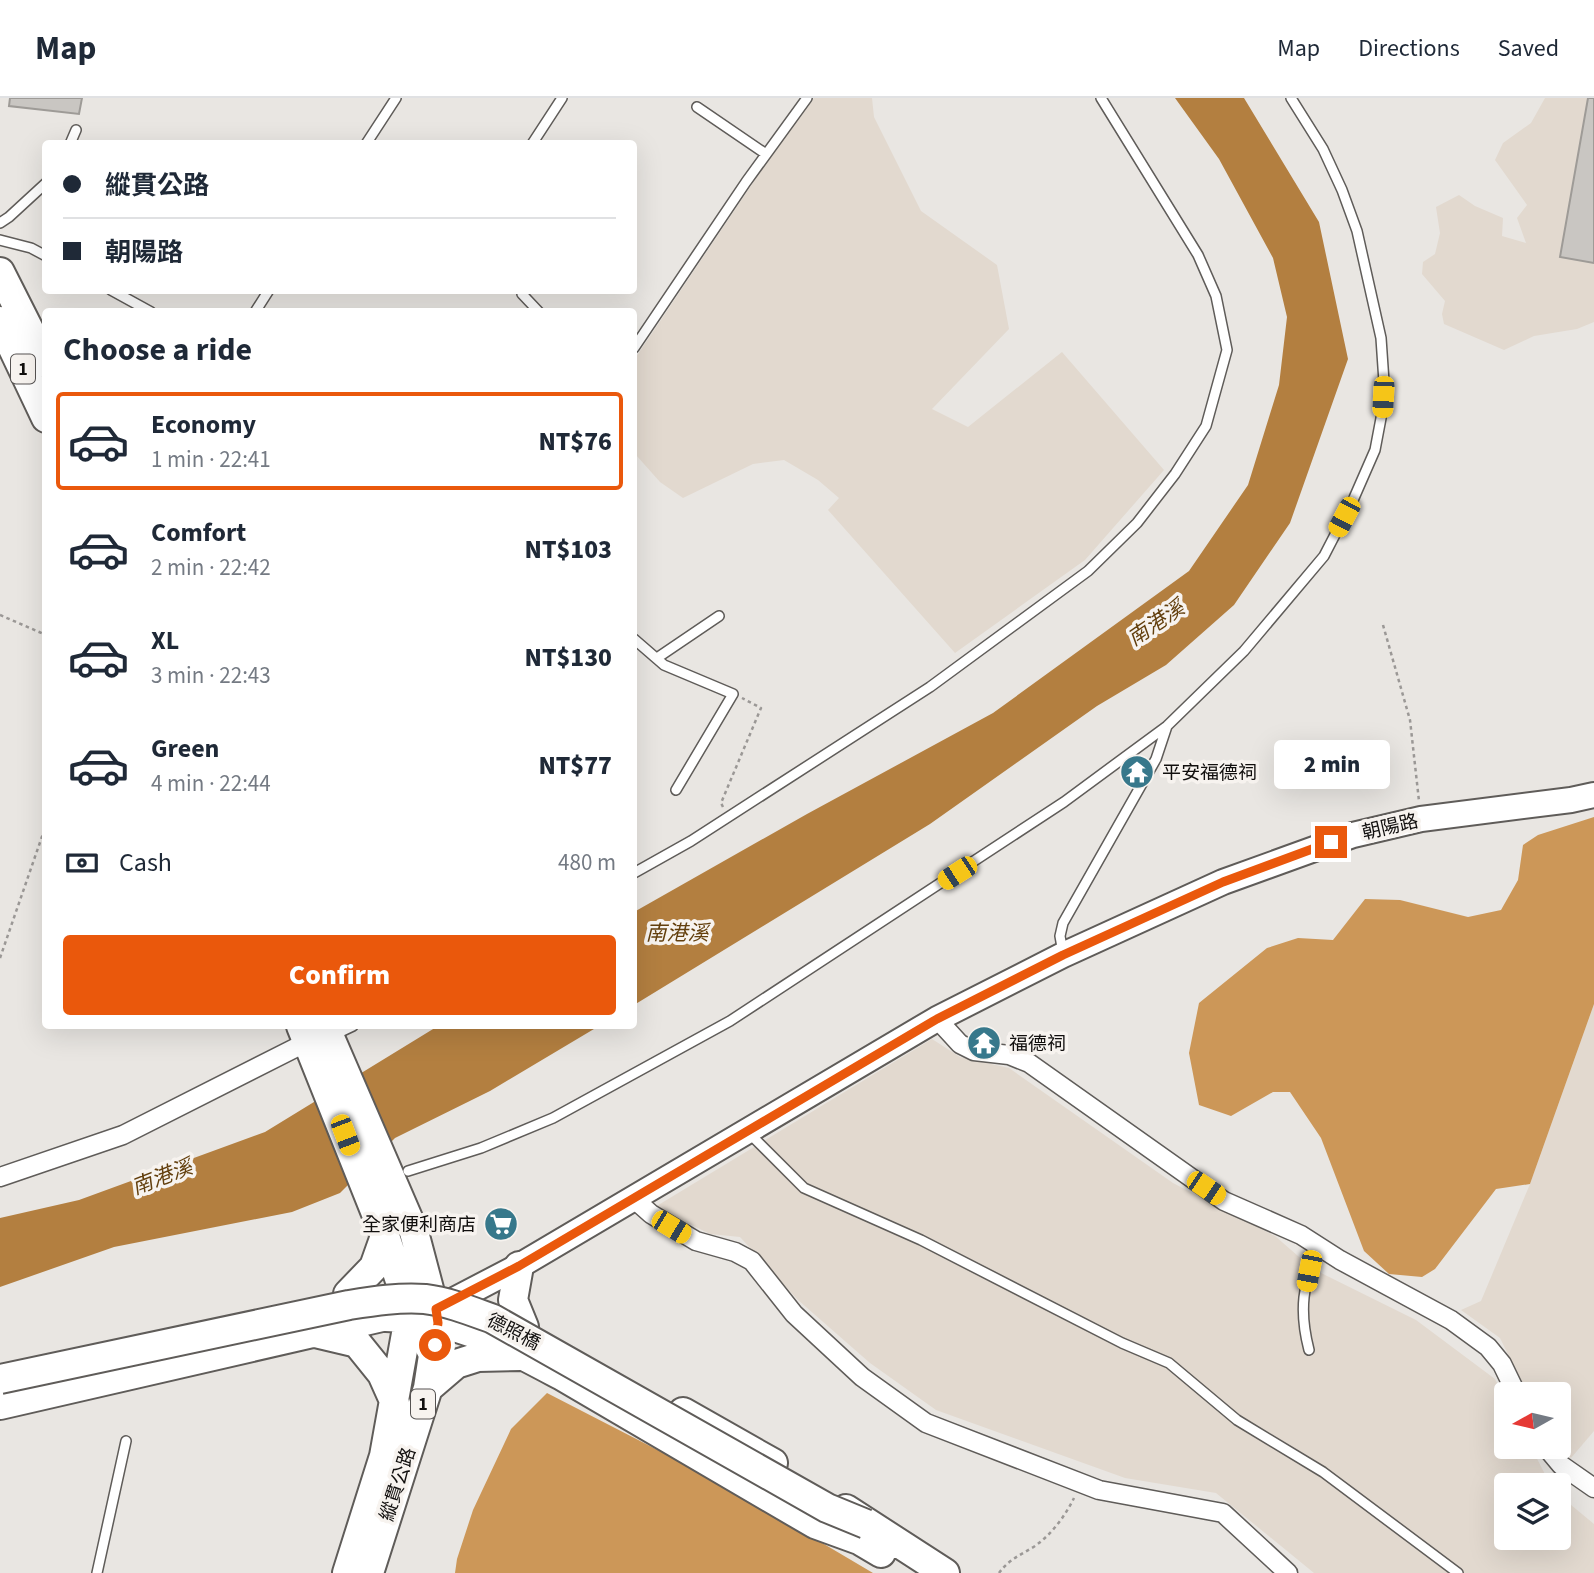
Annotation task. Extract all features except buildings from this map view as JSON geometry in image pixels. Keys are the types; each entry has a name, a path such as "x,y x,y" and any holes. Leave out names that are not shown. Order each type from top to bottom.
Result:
{"main road":[{"name":"1","path":"0,272 42,355"},
{"name":"1","path":"0,321 42,406"},
{"name":"1","path":"324,1038 385,1236"},
{"name":"縱貫公路","path":"324,1038 414,1232 441,1306 428,1388 369,1573"},
{"name":"縱貫公路","path":"347,1573 384,1456 409,1317 385,1236"},
{"path":"348,1294 374,1268 385,1236"},
{"path":"519,1266 513,1300 524,1327"},
{"path":"0,1367 348,1294 402,1287 441,1306 475,1332 562,1376 815,1524 862,1532 945,1573"},
{"name":"德照橋","path":"0,1379 349,1304 390,1299 425,1299 461,1307 493,1319 827,1508 862,1532"},
{"path":"0,1405 382,1317 409,1317 441,1306 524,1327 578,1360 730,1437 832,1499 862,1532 914,1573"},
{"name":"德照橋","path":"0,1387 330,1317 375,1310 426,1309 485,1325 821,1512 862,1532"},
{"path":"317,1334 356,1343 382,1374 395,1402"},
{"path":"428,1388 456,1364 478,1357 523,1355"}],"street":[{"name":"朝陽路","path":"441,1306 519,1266 937,1019 1063,955 1223,882 1353,835 1421,819 1594,795"},
{"path":"937,1019 960,1044 974,1051 1009,1055 1029,1063 1224,1200 1301,1235 1451,1320 1488,1347 1502,1364 1511,1382"},
{"path":"0,1177 123,1135 324,1038"},
{"path":"633,1198 651,1214 696,1241 735,1252 752,1261 794,1314 862,1377 926,1423 1099,1490 1223,1513 1288,1573"},
{"path":"1557,1460 1594,1488"}],"lane":[{"path":"369,140 396,98"},
{"path":"535,140 562,98"},
{"path":"637,344 807,98"},
{"path":"637,871 691,841 930,688 1088,571 1137,523 1175,474 1206,426 1227,350 1216,296 1198,255 1101,98"},
{"path":"408,1171 481,1147 553,1118 730,1021 1064,802 1167,726 1244,651 1324,556 1375,450 1382,413 1381,338 1360,243 1342,190 1328,159 1291,98"},
{"path":"697,107 766,154"},
{"path":"72,140 76,130"},
{"path":"0,223 42,187"},
{"path":"0,240 31,248 42,254"},
{"path":"118,294 144,308"},
{"path":"522,294 535,308"},
{"path":"657,659 719,615"},
{"path":"637,642 664,665 733,694 676,790"},
{"path":"1063,955 1060,936 1063,923 1156,759 1167,726"},
{"path":"748,1132 804,1188 921,1240 1122,1343 1169,1363 1237,1420 1323,1472 1458,1573"},
{"path":"1309,1350 1303,1326 1303,1297 1309,1271 1320,1247"},
{"path":"97,1573 126,1441"}],"path":[{"path":"0,615 42,633"},
{"path":"1383,625 1410,720 1421,819"},
{"path":"727,817 721,803 761,708 733,694"},
{"path":"0,958 42,836"},
{"path":"999,1573 1007,1562 1037,1545 1065,1516 1082,1483"}],"shaded area":[{"path":"814,98 872,98 874,117 921,211 997,265 1009,329 932,409 968,427 1062,352 1164,470 1085,560 955,653 828,510 839,498 818,480 784,460 753,464 683,498 660,482 637,456 637,356 795,120 800,118"},
{"path":"1545,98 1594,98 1594,322 1577,329 1534,336 1504,350 1444,324 1442,314 1445,301 1422,274 1423,262 1435,254 1440,233 1436,207 1459,195 1475,206 1503,218 1502,236 1526,243 1517,218 1527,205 1495,160 1503,143 1531,123"},
{"path":"1594,817 1594,1004 1530,1184 1496,1189 1435,1269 1422,1277 1389,1274 1364,1251 1321,1138 1290,1092 1273,1092 1231,1116 1199,1105 1189,1053 1199,1003 1267,948 1298,938 1333,940 1365,899 1400,900 1468,917 1501,910 1518,880 1523,845 1538,835"},
{"path":"1594,1004 1594,1431 1572,1457 1572,1382 1522,1382 1500,1338 1461,1310 1481,1301 1530,1184"},
{"path":"932,1039 960,1057 1009,1068 1173,1183 1275,1236 1313,1269 1416,1320 1495,1379 1494,1460 1538,1460 1544,1473 1494,1473 1494,1550 1571,1550 1571,1505 1594,1524 1594,1573 1314,1573 1216,1493 1125,1478 936,1410 870,1363 798,1300 740,1237 710,1234 655,1207"},
{"path":"547,1393 714,1479 873,1573 455,1573 473,1510 511,1429"}],"water":[{"name":"南港溪","path":"1175,98 1244,98 1319,222 1348,359 1290,523 1234,605 1166,665 1097,706 930,824 637,1003 637,910 993,713 1189,571 1248,485 1279,385 1287,317 1273,258 1219,159"},
{"name":"南港溪","path":"433,1029 594,1029 490,1091 395,1138 340,1193 292,1212 114,1247 0,1287 0,1218 79,1200 265,1132"}],"place":[{"name":"平安福德祠","path":"1137,772"},
{"name":"福德祠","path":"984,1043"},
{"name":"全家便利商店","path":"501,1224"}],"route":[{"path":"435,1345 438,1323 436,1309 519,1266 937,1019 1063,955 1223,882 1331,842"}]}
